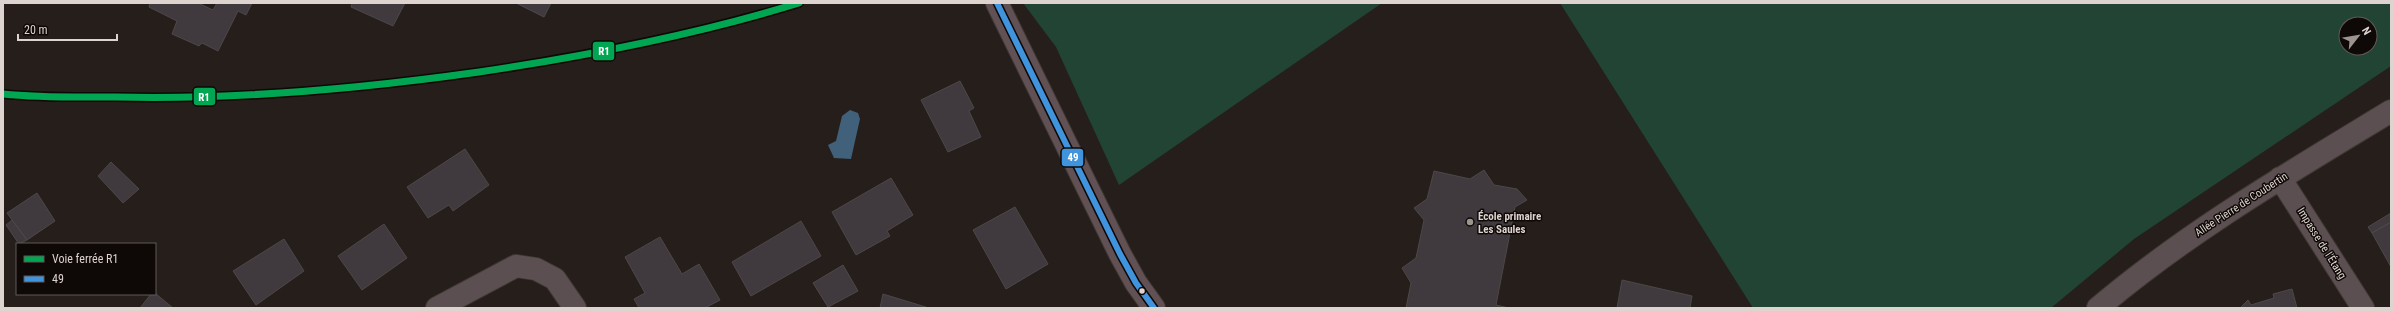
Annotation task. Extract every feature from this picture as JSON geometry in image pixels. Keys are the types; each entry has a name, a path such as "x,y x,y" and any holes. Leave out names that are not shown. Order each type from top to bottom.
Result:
{"street":[{"path":"997,3 1120,254 1136,282 1154,308"},
{"name":"Allée Pierre de Coubertin","path":"2098,308 2146,268 2280,178 2391,111"},
{"name":"Impasse de l'Étang","path":"2280,178 2363,308"},
{"path":"437,308 516,266 536,269 555,279 575,308"}],"green space":[{"path":"1023,3 1382,3 1119,185 1056,47"},
{"path":"1560,3 2391,3 2391,66 2134,239 2051,308 1753,308"}],"water":[{"path":"850,110 858,113 860,119 851,159 834,158 828,145 836,141 842,116"}],"building":[{"path":"150,3 198,3 213,10 217,3 252,3 246,15 238,11 218,51 202,43 199,46 172,34 177,21 149,7"},
{"path":"352,3 405,3 393,26 351,7"},
{"path":"516,3 551,3 544,17"},
{"path":"960,81 974,108 969,111 981,137 948,152 921,100"},
{"path":"465,149 489,185 453,211 449,205 428,218 407,187"},
{"path":"111,162 139,189 123,203 98,176"},
{"path":"1484,170 1494,185 1517,189 1527,200 1515,207 1496,305 1509,308 1406,308 1411,283 1402,268 1416,258 1424,220 1414,208 1427,199 1434,171 1470,179"},
{"path":"891,178 913,215 887,231 890,236 856,255 832,212"},
{"path":"37,193 55,221 27,240 7,213"},
{"path":"1015,207 1048,264 1006,289 973,230"},
{"path":"2391,213 2391,222 2372,233 2368,227"},
{"path":"12,220 27,240 18,243 6,225"},
{"path":"801,221 821,256 751,296 732,262"},
{"path":"2391,222 2391,267 2372,233"},
{"path":"384,224 407,258 362,290 338,256"},
{"path":"660,237 682,274 699,264 720,300 705,308 639,308 634,299 645,293 625,257"},
{"path":"284,239 304,271 256,305 233,271"},
{"path":"843,265 858,291 828,307 813,283"},
{"path":"1622,280 1692,296 1690,308 1617,308"},
{"path":"2292,289 2297,308 2240,308 2248,300 2251,305 2274,298 2273,294"},
{"path":"156,294 173,308 140,308 150,295"},
{"path":"883,294 929,308 880,308"}],"rail line":[{"name":"R1","path":"3,94 60,97 207,97 298,92 388,84 479,72 600,52 681,35 799,3"}],"transit line":[{"name":"49","path":"997,3 1120,254 1136,283 1154,308"}],"place":[{"name":"École primaire Les Saules","path":"1470,222"}]}
